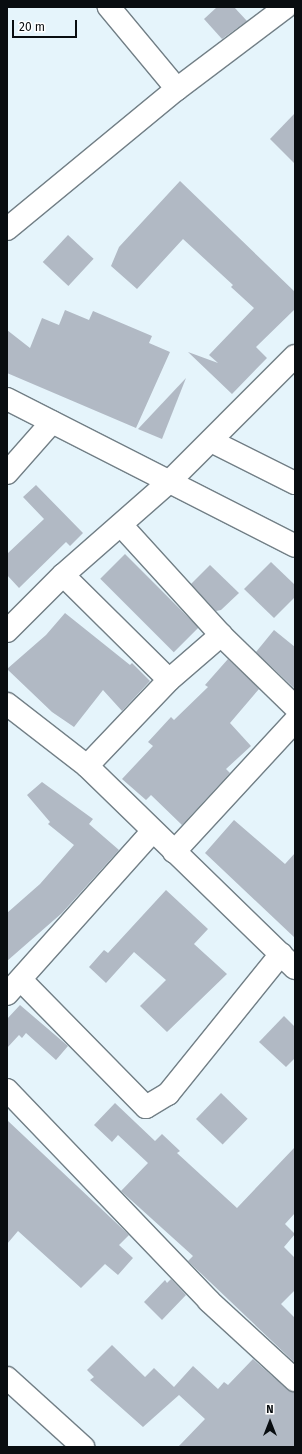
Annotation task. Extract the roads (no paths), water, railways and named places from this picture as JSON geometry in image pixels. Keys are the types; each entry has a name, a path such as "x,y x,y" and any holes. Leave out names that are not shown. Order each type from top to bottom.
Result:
{"street":[{"path":"109,7 177,89"},
{"path":"7,229 177,89 286,7"},
{"path":"7,631 63,575 121,526 169,482 295,356"},
{"path":"7,399 295,546"},
{"path":"7,473 52,422"},
{"path":"211,441 295,483"},
{"path":"121,526 221,635 295,706"},
{"path":"63,575 169,680"},
{"path":"87,766 169,680 221,635"},
{"path":"7,704 87,766 152,832 288,961 168,1094 146,1107 11,989 152,832"},
{"path":"174,852 295,721"},
{"path":"7,1090 210,1301 295,1380"},
{"path":"7,1378 83,1447"}]}
